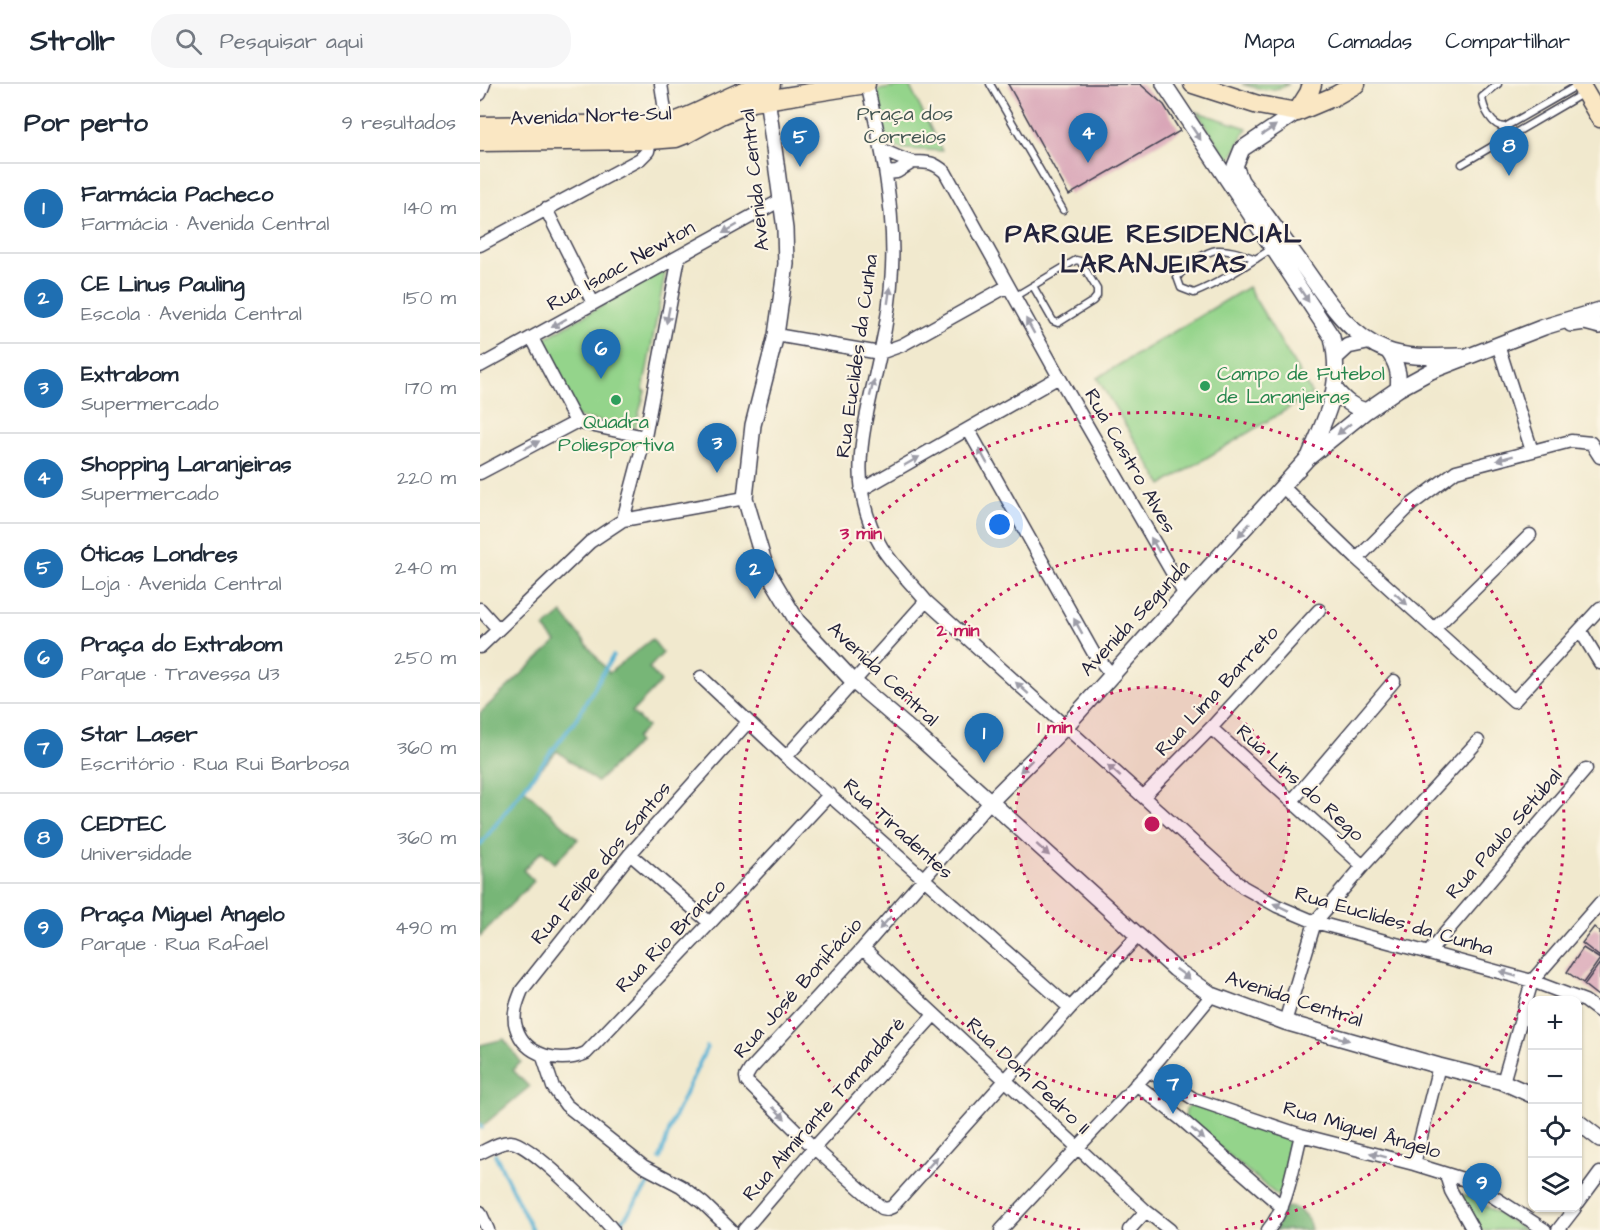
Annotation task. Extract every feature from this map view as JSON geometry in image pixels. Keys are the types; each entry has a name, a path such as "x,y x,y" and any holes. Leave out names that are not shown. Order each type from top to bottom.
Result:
{"main road":[{"path":"767,88 867,84"},
{"path":"1193,84 1258,105 1297,112 1335,96 1356,84"},
{"path":"1297,112 1312,84"},
{"path":"1581,87 1600,118"},
{"name":"Avenida Norte-Sul","path":"480,126 667,124 689,117 742,90 767,88"},
{"name":"Avenida Norte-Sul","path":"480,142 676,138 745,104 767,88"}],"street":[{"path":"480,94 484,84"},
{"path":"661,84 667,124"},
{"name":"Rua Euclides da Cunha","path":"867,84 886,173 892,237 892,270 880,353 865,420 860,458 861,490 868,516 883,549 926,601 1243,886 1276,906 1315,922 1532,981 1585,1001 1600,1012"},
{"path":"1164,84 1332,337 1336,357 1335,389 1308,458"},
{"name":"Avenida Central","path":"767,88 785,229 786,264 776,335 753,425 745,498 766,569 798,621 853,681 1175,969 1212,995 1285,1022 1503,1082 1528,1093"},
{"path":"1297,112 1242,149 1235,166 1241,181 1331,304 1367,342 1388,351 1408,355 1466,357"},
{"path":"480,245 640,159 648,151 650,140"},
{"name":"Rua Castro Alves","path":"882,150 913,162 927,161 945,172 1059,377 1185,595"},
{"path":"886,173 897,172 913,162"},
{"name":"Rua Isaac Newton","path":"480,366 781,200"},
{"path":"546,209 593,303"},
{"path":"623,520 645,437 680,257"},
{"path":"776,335 880,353 902,345 1011,292"},
{"path":"1308,458 1366,411 1431,370 1544,327 1600,310"},
{"path":"1544,327 1585,322 1600,326"},
{"path":"532,338 576,422"},
{"path":"1336,357 1348,346 1367,342"},
{"path":"1498,345 1532,451"},
{"path":"1388,351 1400,378 1398,389"},
{"path":"861,490 1059,377"},
{"path":"1335,389 1342,399 1366,411"},
{"path":"480,473 576,422 645,437"},
{"path":"968,429 1093,652 1111,674"},
{"path":"1357,559 1412,504 1456,471 1571,441 1591,443 1600,457"},
{"name":"Avenida Segunda","path":"990,802 1065,727 1308,458"},
{"path":"1283,487 1357,559 1514,702 1600,608"},
{"path":"480,647 590,542 623,520 745,498"},
{"path":"1434,629 1530,535"},
{"path":"786,757 926,601"},
{"path":"480,609 498,629"},
{"name":"Rua Lima Barreto","path":"1143,797 1211,728 1319,610"},
{"path":"1580,630 1600,663"},
{"name":"Rua Tiradentes","path":"701,677 786,757 1070,1008"},
{"path":"1292,801 1394,681"},
{"name":"Rua Felipe dos Santos","path":"543,1057 523,1042 515,1026 516,1007 522,990 630,854 748,722"},
{"name":"Rua Lins do Rego","path":"1211,728 1363,866"},
{"path":"1285,1022 1315,922 1363,866 1478,741"},
{"name":"Rua Paulo Setúbal","path":"1429,952 1586,770"},
{"name":"Rua Rio Branco","path":"543,1057 565,1059 586,1053 830,794"},
{"name":"Rua José Bonifácio","path":"990,802 863,948 746,1077 747,1082 814,1148 882,1208 887,1209 892,1207 1006,1080"},
{"path":"630,854 710,923"},
{"path":"1503,1082 1532,981 1600,903"},
{"path":"1006,1080 1138,936"},
{"name":"Rua Dom Pedro II","path":"863,948 1170,1230"},
{"path":"1001,1230 1149,1071 1212,995"},
{"name":"Rua Almirante Tamandaré","path":"744,1230 814,1148 934,1015"},
{"path":"543,1057 553,1087 567,1105 643,1166 681,1186 704,1204 730,1230"},
{"path":"1414,1164 1439,1066"},
{"name":"Rua Miguel Ângelo","path":"1149,1071 1194,1099 1301,1135 1414,1164 1479,1186 1545,1230"},
{"path":"1136,1084 1181,1119 1282,1207"},
{"path":"1181,1119 1183,1105 1194,1099"},
{"path":"1582,1125 1600,1139"},
{"path":"1268,1230 1277,1219 1282,1207 1301,1135"},
{"path":"480,1153 510,1142 521,1145 571,1187 613,1230"},
{"path":"1582,1198 1600,1173"},
{"path":"1446,1175 1451,1191 1473,1230"},
{"path":"1129,1230 1146,1210"},
{"path":"480,1212 488,1230"},
{"path":"1558,1230 1572,1212"}],"lane":[{"path":"990,84 1063,210"},
{"path":"1498,84 1482,97 1483,104 1494,123 1500,127 1505,127 1581,87"},
{"path":"1462,164 1581,87"},
{"path":"1256,259 1240,253 1216,250 1186,266 1177,277 1181,288 1194,293 1209,287 1256,259 1273,248"},
{"path":"1011,292 1033,286 1076,260 1080,261 1097,290 1097,296 1093,301 1058,323 1053,321 1033,286"}],"green space":[{"path":"1242,84 1289,84 1283,87 1260,89"},
{"name":"Praça dos Correios","path":"909,85 942,151 896,147 885,135 878,90"},
{"path":"1197,112 1247,128 1229,162"},
{"path":"666,269 643,390 645,391 635,428 576,417 538,342"},
{"name":"Campo de Futebol de Laranjeiras","path":"1248,287 1312,394 1162,485 1097,378"},
{"path":"562,613 609,673 652,639 663,653 649,668 661,682 632,712 647,727 636,738 638,743 597,782 557,751 523,788 578,839 555,863 542,851 523,870 534,881 480,936 480,713 556,642 544,628"},
{"path":"504,1039 521,1062 513,1070 529,1087 480,1128 480,1045"},
{"path":"1195,1103 1297,1138 1279,1197 1185,1119 1186,1109"},
{"path":"1456,1194 1469,1196 1525,1230 1476,1230"},
{"path":"1286,1207 1303,1213 1311,1230 1275,1230"}],"building":[{"path":"1008,84 1140,84 1164,105 1180,131 1069,195"},
{"path":"1594,927 1600,932 1600,957 1582,943"},
{"path":"1583,948 1600,959 1583,983 1567,972"},
{"path":"1600,963 1600,993 1598,996 1584,985"}],"waterway":[{"path":"480,845 575,721 613,656"},
{"path":"660,1159 672,1122 707,1047"},
{"path":"495,1154 532,1230"},
{"path":"622,1222 652,1179"}],"place":[{"name":"Shopping Laranjeiras","path":"1088,163"},
{"name":"Óticas Londres","path":"800,167"},
{"name":"CEDTEC","path":"1509,176"},
{"name":"Praça do Extrabom","path":"601,379"},
{"name":"Campo de Futebol de Laranjeiras","path":"1205,386"},
{"name":"Quadra Poliesportiva","path":"616,400"},
{"name":"Extrabom","path":"717,473"},
{"name":"CE Linus Pauling","path":"755,599"},
{"name":"Farmácia Pacheco","path":"984,763"},
{"name":"Star Laser","path":"1173,1114"},
{"name":"Praça Miguel Angelo","path":"1482,1213"}],"district":[{"name":"PARQUE RESIDENCIAL LARANJEIRAS","path":"1154,248"}]}
